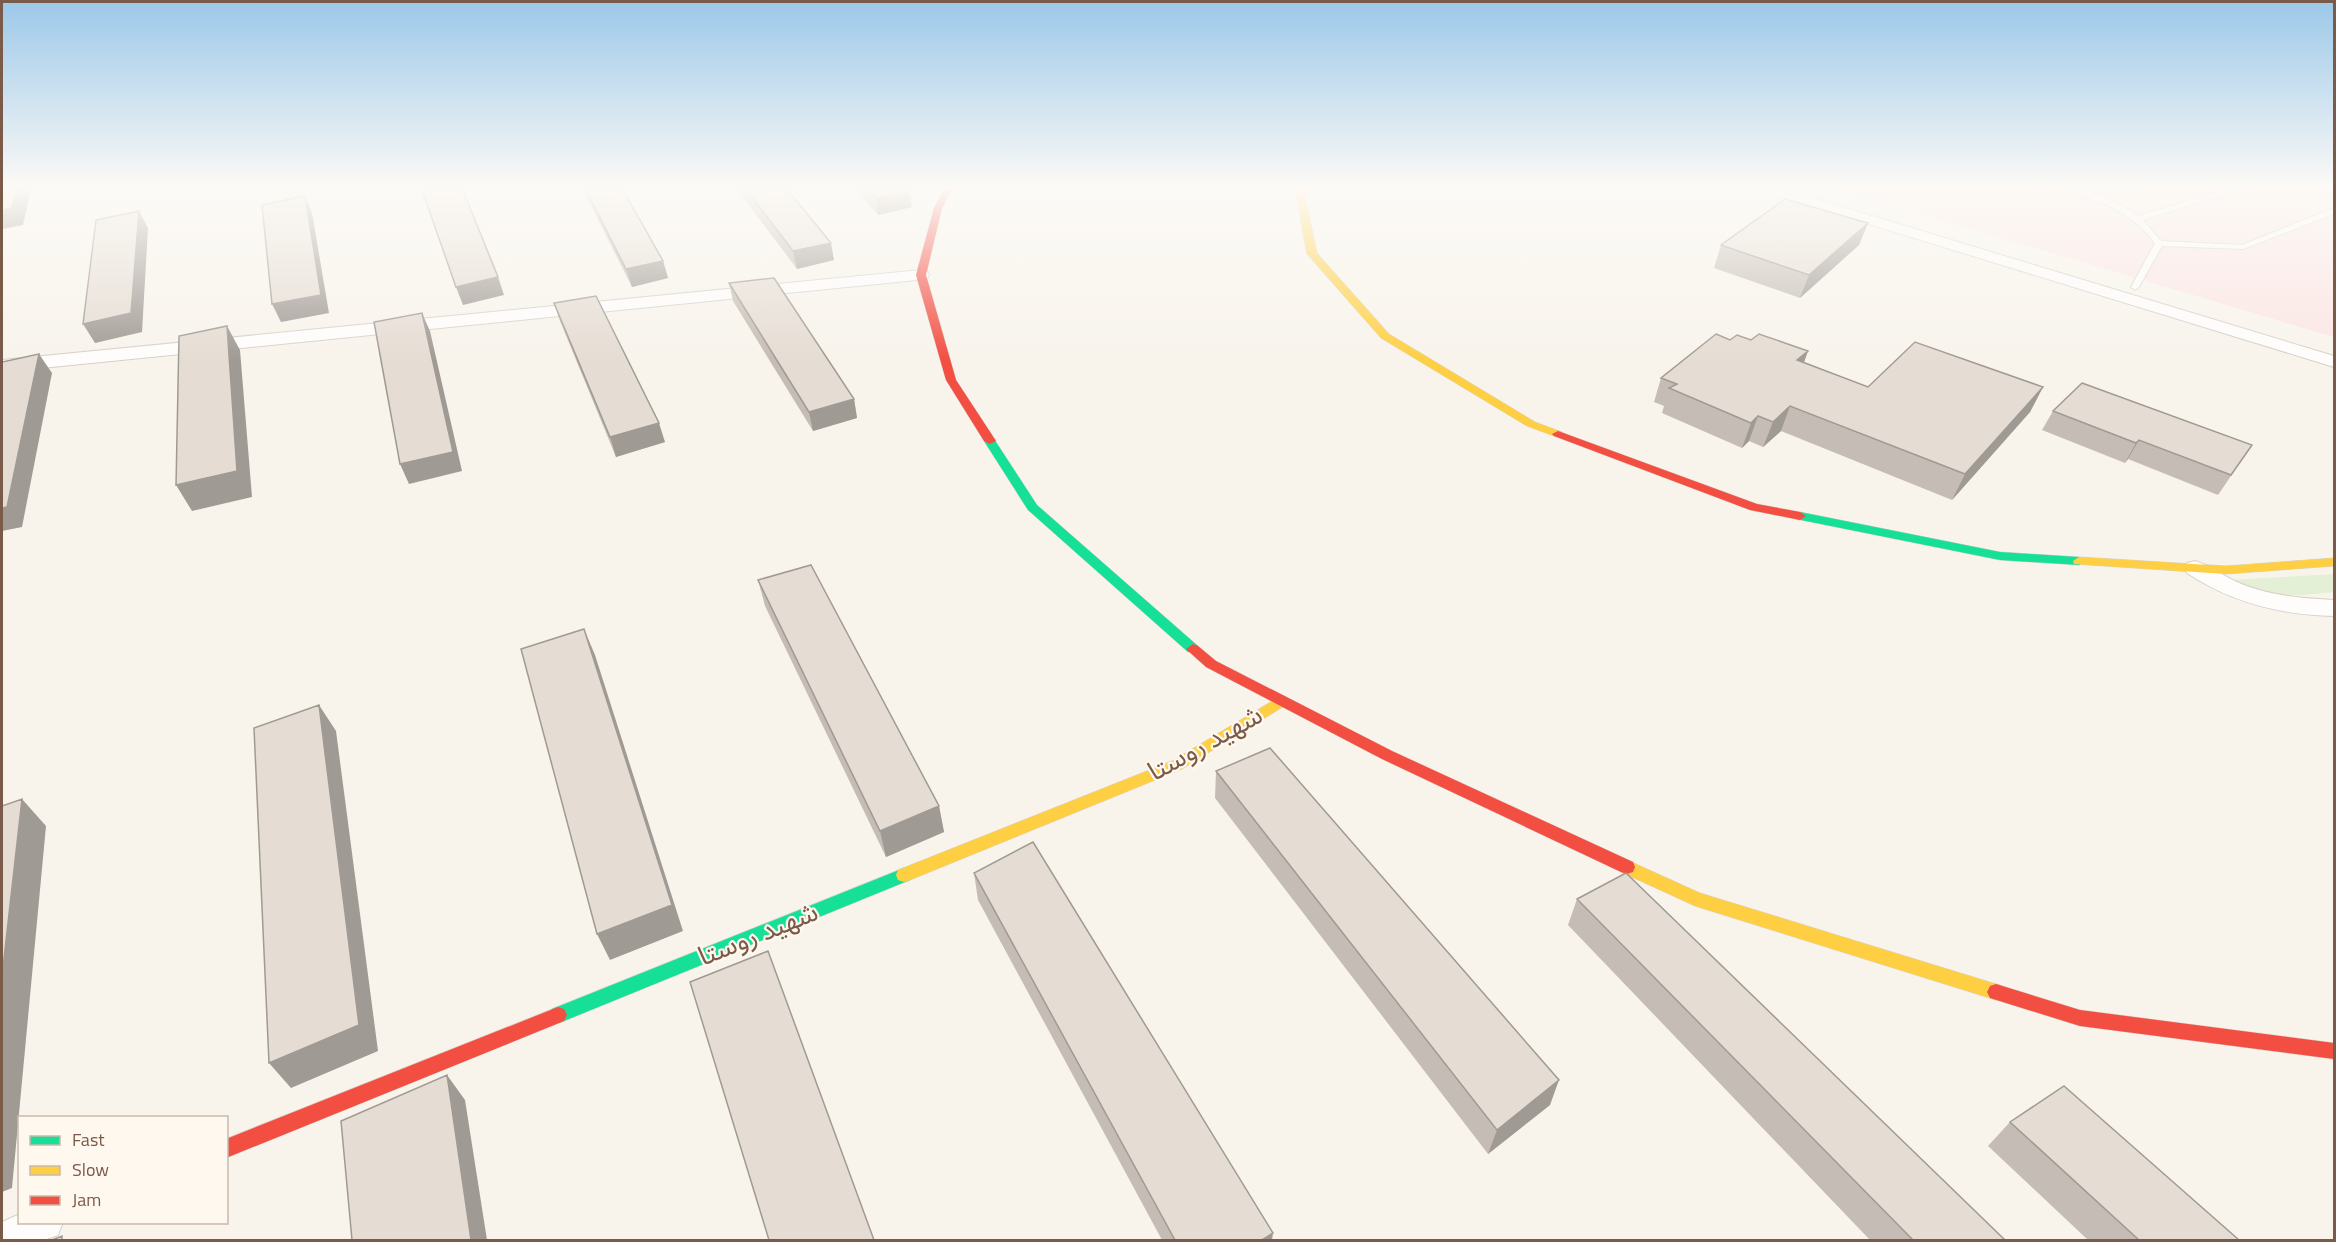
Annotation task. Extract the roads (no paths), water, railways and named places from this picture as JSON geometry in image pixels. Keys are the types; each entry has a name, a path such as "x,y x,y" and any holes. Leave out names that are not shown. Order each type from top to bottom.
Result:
{"street":[{"path":"928,246 921,275 951,380 1032,507 1211,664 1387,755 1695,899 2080,1017 2334,1051"},
{"path":"1310,246 1312,254 1385,336 1531,424 1754,507 2000,556 2226,570 2334,562"},
{"path":"1955,246 2334,362"},
{"path":"1999,246 2334,348"},
{"path":"2,366 921,275"},
{"path":"2195,568 2215,582 2242,595 2296,607 2334,608"},
{"name":"شهید روستا","path":"228,1148 1177,765 1281,701"},
{"path":"2,1240 40,1224"}],"lane":[{"path":"2135,287 2157,246"},
{"path":"2221,246 2246,246"}]}
